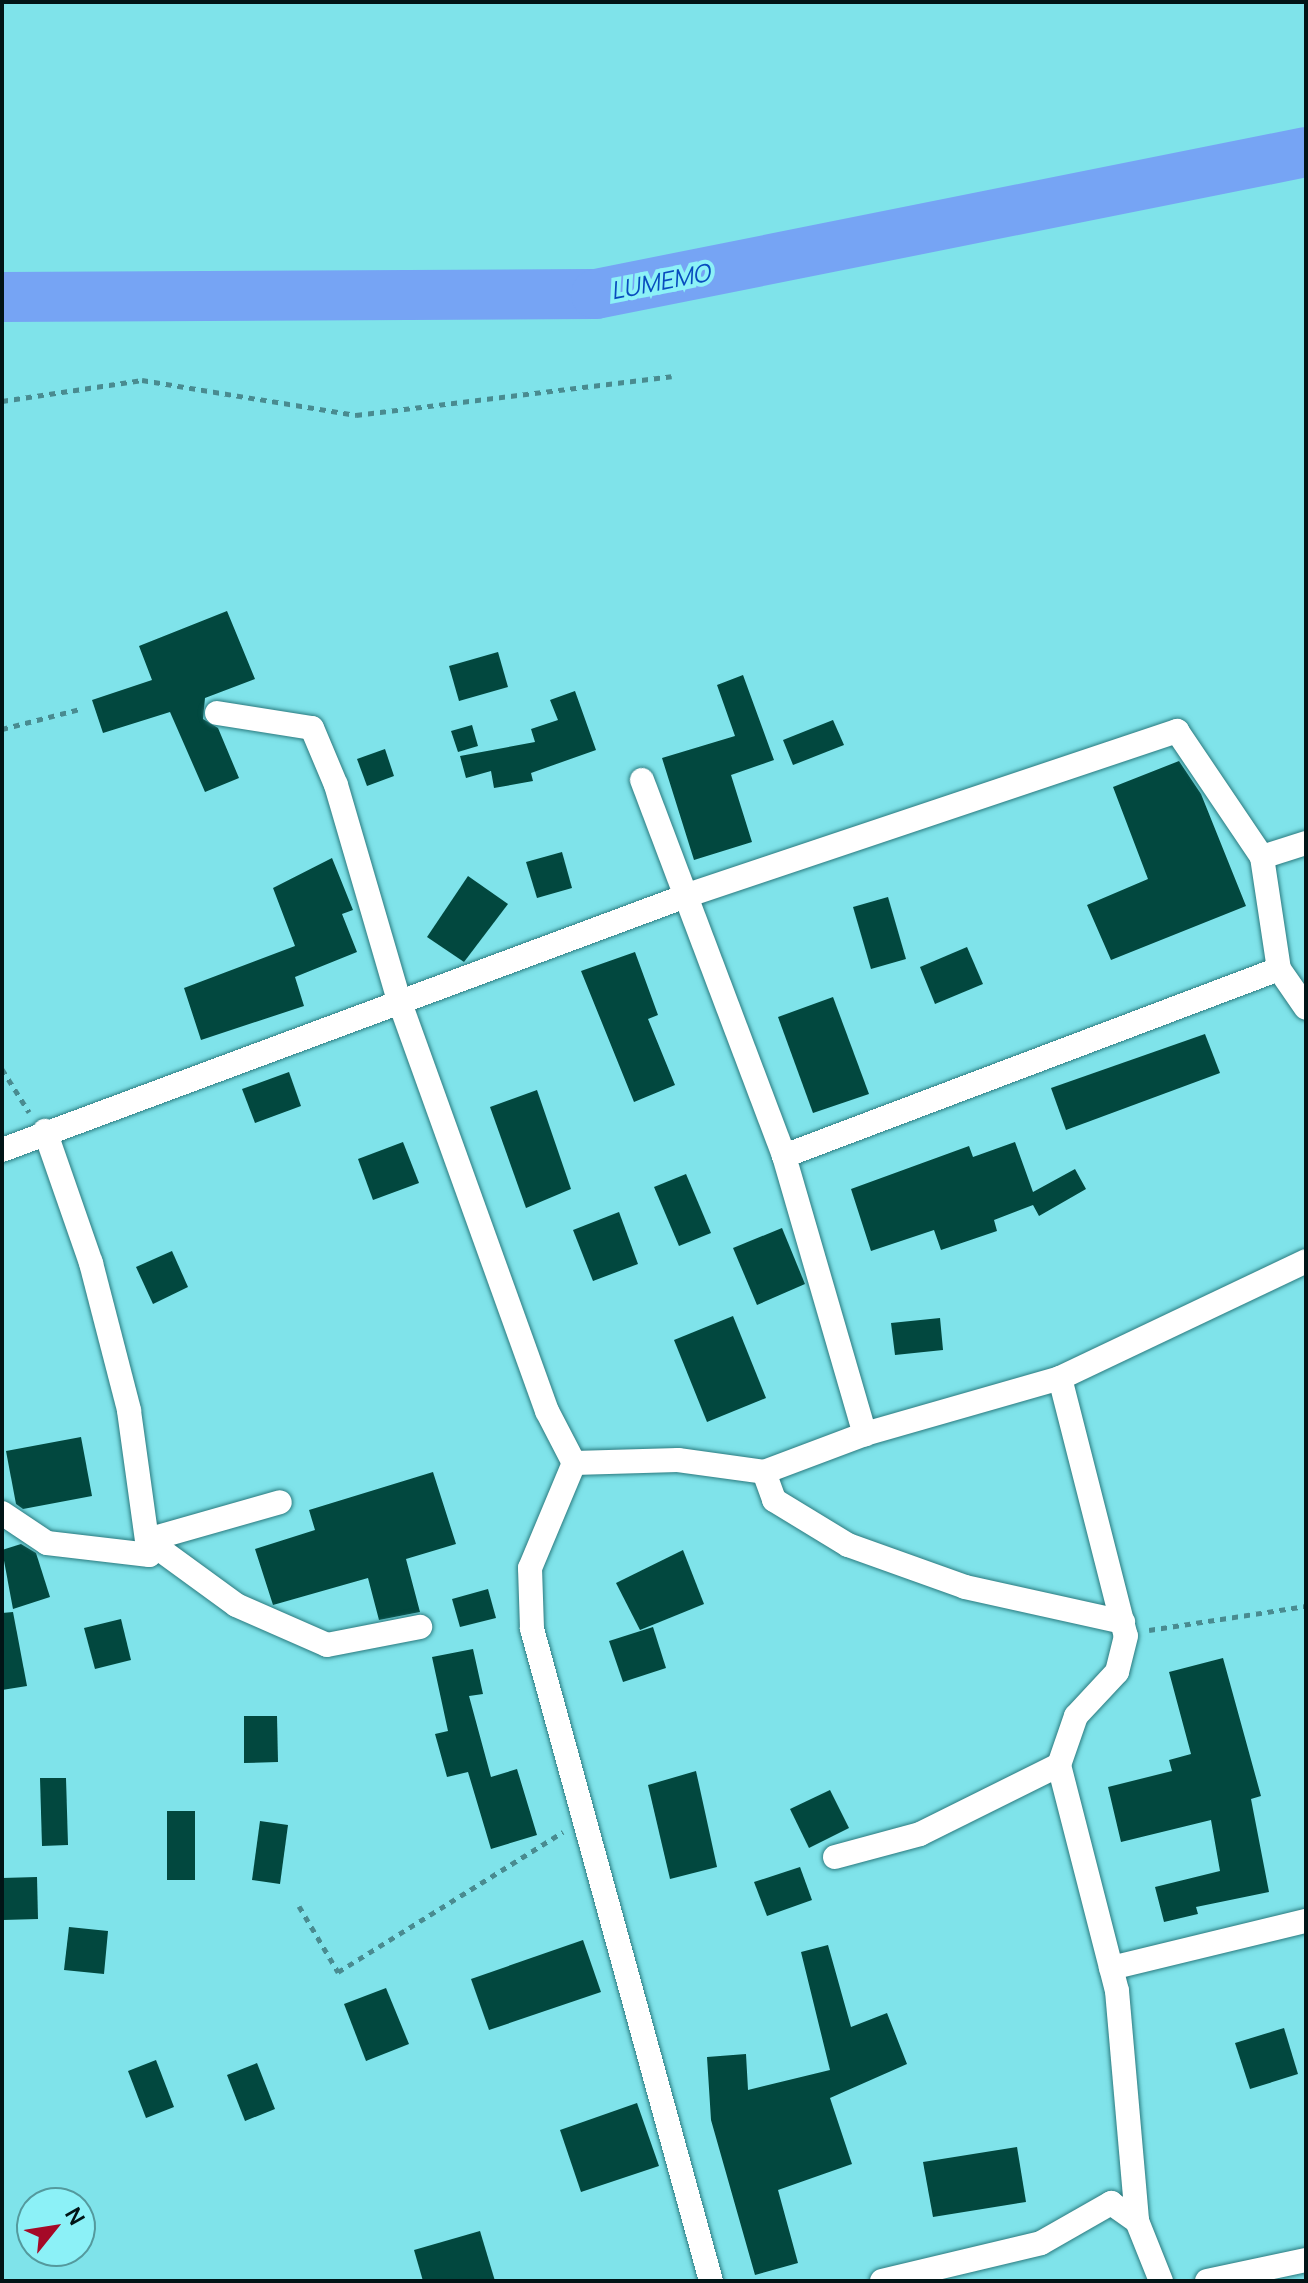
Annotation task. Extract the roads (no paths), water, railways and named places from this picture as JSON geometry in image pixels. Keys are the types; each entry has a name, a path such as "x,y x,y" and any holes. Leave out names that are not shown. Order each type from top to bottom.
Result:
{"street":[{"path":"217,713 312,728 336,785 399,1000 547,1411 574,1463 531,1583 532,1629 711,2281"},
{"path":"2,1150 691,894 1177,731 1262,857 1279,969 1306,1008"},
{"path":"642,780 691,894 784,1156 865,1434"},
{"path":"1262,857 1306,843"},
{"path":"784,1156 1279,969"},
{"path":"2,1513 47,1543 149,1555 129,1410 91,1263 44,1132"},
{"path":"574,1463 678,1460 764,1472 865,1434 1060,1378 1306,1261"},
{"path":"1060,1378 1124,1629 1117,1672 1076,1716 1059,1765 1111,1968 1137,2221 1161,2281"},
{"path":"764,1472 774,1500 848,1545 965,1587 1124,1629"},
{"path":"147,1540 280,1502"},
{"path":"147,1540 236,1605 327,1645 420,1627"},
{"path":"835,1857 920,1834 1059,1765"},
{"path":"1111,1968 1306,1921"},
{"path":"882,2281 1041,2243 1111,2203 1137,2221"},
{"path":"1207,2281 1306,2260"}],"waterway":[{"name":"LUMEMO","path":"2,297 596,294 1306,152"}]}
